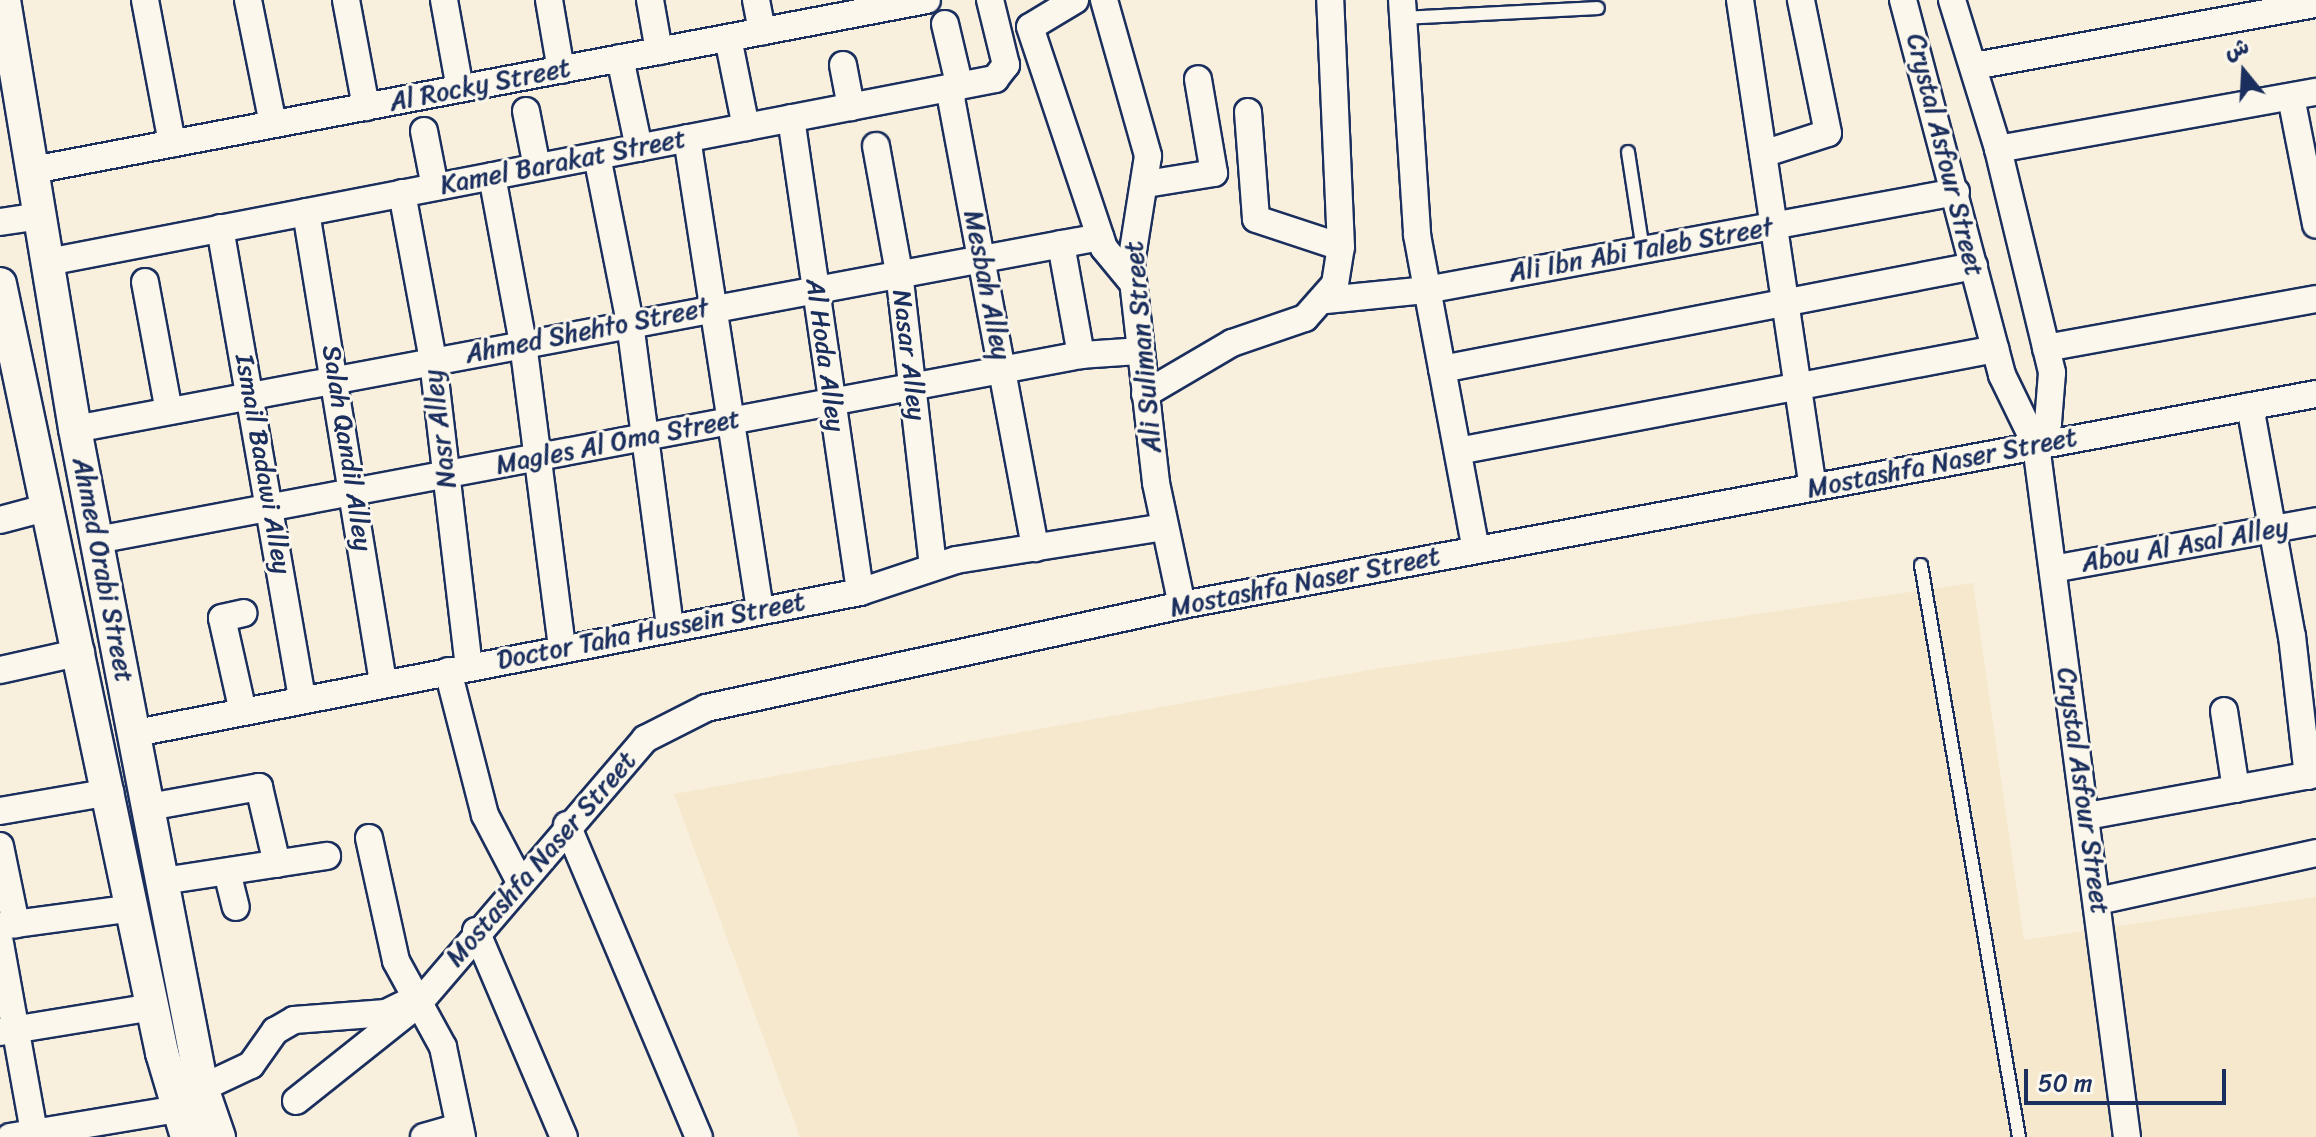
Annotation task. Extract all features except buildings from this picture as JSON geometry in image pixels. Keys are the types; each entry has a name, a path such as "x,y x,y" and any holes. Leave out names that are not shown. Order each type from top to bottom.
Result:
{"street":[{"name":"Ahmed Orabi Street","path":"4,0 75,429 202,1088 219,1137"},
{"path":"145,0 172,143"},
{"path":"248,0 273,124"},
{"path":"346,0 366,107"},
{"path":"444,0 460,89"},
{"path":"549,0 561,70"},
{"path":"650,0 659,51"},
{"path":"756,0 762,31"},
{"name":"Al Rocky Street","path":"33,170 728,38 858,6 927,0"},
{"name":"Kamel Barakat Street","path":"48,262 995,79 1005,69 990,0"},
{"path":"1075,0 1030,27 1100,237 1133,283"},
{"name":"Ali Suliman Street","path":"1104,0 1120,76 1146,141 1146,184 1132,224 1133,283 1164,527 1182,605"},
{"path":"1145,394 1232,343 1305,318 1326,300 1341,247 1330,0"},
{"path":"1740,0 1813,487"},
{"path":"1763,154 1820,140 1829,130 1801,0"},
{"name":"Crystal Asfour Street","path":"1903,0 2010,400 2036,445 2127,1136"},
{"name":"Crystal Asfour Street","path":"1952,0 1998,149 2046,348 2053,398 2036,445"},
{"path":"1974,66 2316,4"},
{"path":"1403,9 1426,290 1476,550"},
{"name":"Mesbah Alley","path":"945,24 956,86 951,98 1035,548"},
{"path":"728,38 746,127"},
{"path":"620,58 639,148"},
{"path":"843,65 851,107"},
{"path":"1146,184 1214,173 1198,79"},
{"path":"1998,149 2304,94 2316,225"},
{"path":"526,111 537,167"},
{"path":"1248,112 1256,219 1341,247"},
{"name":"Al Hoda Alley","path":"791,118 860,592"},
{"path":"424,131 435,187"},
{"path":"687,138 719,306 760,608"},
{"name":"Nasar Alley","path":"876,146 899,272 933,566"},
{"path":"597,156 630,323 670,626"},
{"path":"492,176 523,343 562,648"},
{"name":"Ali Ibn Abi Taleb Street","path":"1326,300 1426,290 1956,192"},
{"name":"Nasr Alley","path":"402,193 433,361 446,475 458,668 485,815 520,882"},
{"name":"Salah Qandil Alley","path":"306,212 338,379 383,684"},
{"path":"0,222 40,216"},
{"name":"Ismail Badawi Alley","path":"220,228 252,395 302,700"},
{"name":"Ahmed Shehto Street","path":"75,429 815,287 1100,237"},
{"path":"1061,244 1081,355"},
{"path":"1442,369 1974,266"},
{"path":"145,282 169,411"},
{"name":"Ahmed Orabi Street","path":"0,284 10,376 49,507 153,1007 182,1123"},
{"path":"2046,348 2316,299"},
{"path":"1458,451 1995,349"},
{"name":"Magles Al Oma Street","path":"97,540 1081,355 1140,351"},
{"name":"Mostashfa Naser Street","path":"296,1101 417,1000 645,739 706,708 1182,605 2316,394"},
{"path":"2087,816 2312,775 2250,406"},
{"path":"0,520 49,507"},
{"name":"Abou Al Asal Alley","path":"2053,569 2316,521"},
{"name":"Doctor Taha Hussein Street","path":"136,733 760,608 860,592 933,566 1164,527"},
{"path":"243,613 222,618 243,712"},
{"path":"0,670 81,652"},
{"path":"2224,711 2236,789"},
{"path":"149,807 259,787 277,864"},
{"path":"0,811 110,792"},
{"path":"567,825 699,1137"},
{"path":"369,838 396,961 449,1064 461,1132 424,1137"},
{"path":"0,846 8,1030 27,1136 182,1123"},
{"path":"2098,901 2316,853"},
{"path":"163,881 327,856"},
{"path":"227,872 236,907"},
{"path":"5,931 133,908"},
{"path":"476,931 564,1137"},
{"path":"202,1088 251,1065 275,1031 294,1020 386,1013 417,1000"},
{"path":"8,1030 153,1007"}],"lane":[{"path":"1403,9 1598,8"},
{"path":"1628,152 1643,250"},
{"path":"1921,565 2019,1137"},
{"path":"2118,1137 2127,1136"}],"shaded area":[{"path":"1973,583 2024,940 2316,897 2316,1137 800,1137 674,794 1375,669"}]}
